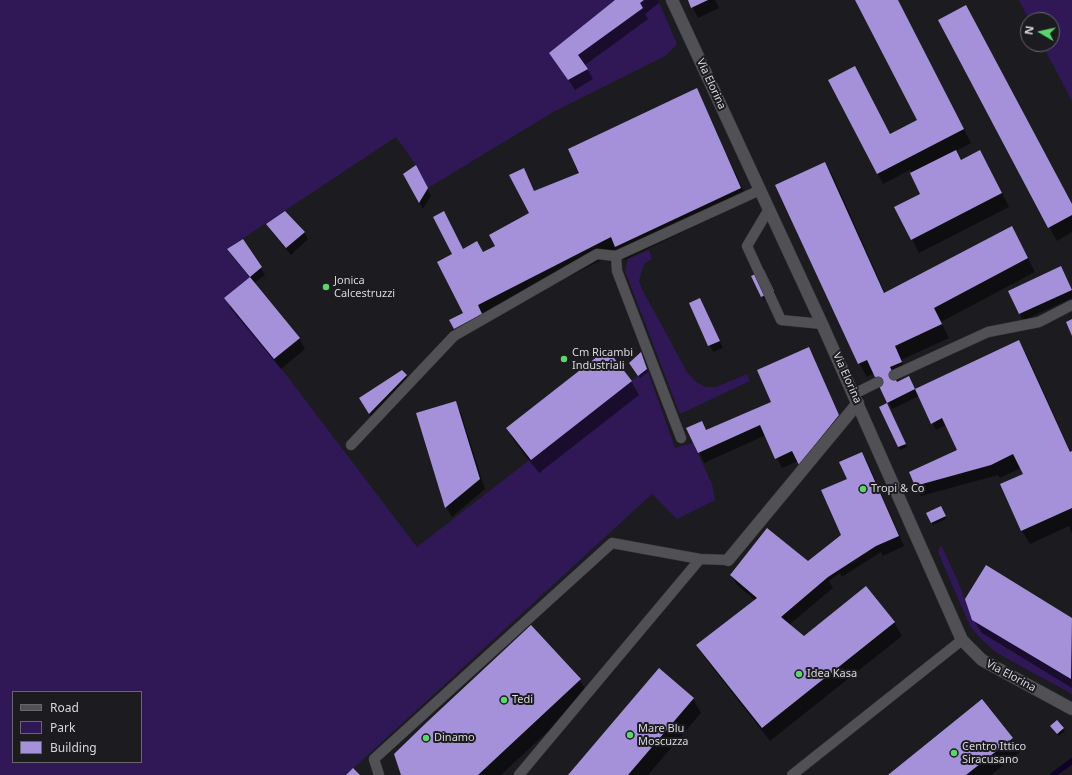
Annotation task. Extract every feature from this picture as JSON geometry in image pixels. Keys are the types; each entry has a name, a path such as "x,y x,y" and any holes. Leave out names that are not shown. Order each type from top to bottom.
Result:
{"main road":[{"name":"Via Elorina","path":"672,0 856,398 962,640 982,660 1072,709"},
{"path":"728,560 856,398"}],"lane":[{"path":"351,445 454,336 597,254 616,256 760,190"},
{"path":"769,209 748,246 781,320 822,324"},
{"path":"616,256 617,271 681,438"},
{"path":"894,375 988,332 1039,322 1072,305"},
{"path":"856,398 878,382"},
{"path":"379,775 374,759 612,543 700,559 728,560"},
{"path":"519,775 700,559"},
{"path":"792,775 962,640"}],"green space":[{"path":"0,0 658,0 677,44 665,56 555,111 428,188 416,165 396,137 227,249 250,277 224,298 274,359 417,547 647,369 675,448 693,443 712,484 715,500 677,519 652,494 346,775 0,775"},
{"path":"1019,0 1072,0 1072,101 1046,52 1060,52 1060,12 1025,12"},
{"path":"649,250 652,259 644,264 639,281 687,372 696,382 706,387 716,387 747,374 750,381 680,414 625,271 628,259"},
{"path":"941,545 957,579 973,620 1071,679 1072,678 1072,694 1006,658 993,650 980,638 970,626 938,552"}],"building":[{"path":"615,0 644,0 640,3 643,8 578,55 588,69 568,80 549,53"},
{"path":"688,0 708,0 691,8"},
{"path":"855,0 898,0 964,129 877,174 828,80 855,66 890,134 917,120"},
{"path":"966,5 1072,204 1072,215 1048,228 938,20"},
{"path":"697,88 741,188 615,247 611,237 478,305 482,314 454,329 449,320 463,313 437,262 452,254 433,217 444,211 463,249 477,241 483,252 495,246 489,235 529,213 509,175 524,168 534,191 579,173 568,149"},
{"path":"956,150 961,160 980,150 1002,193 911,240 894,207 920,194 910,173"},
{"path":"825,162 884,293 1012,226 1028,258 934,308 942,324 895,346 902,362 890,367 897,382 909,376 915,389 887,403 867,360 858,364 775,185"},
{"path":"416,165 428,188 419,203 403,174"},
{"path":"285,211 305,232 286,248 266,224"},
{"path":"243,239 262,267 250,277 227,249"},
{"path":"1061,266 1072,290 1019,314 1008,291"},
{"path":"764,270 774,291 761,297 751,276"},
{"path":"250,277 300,338 274,359 224,298"},
{"path":"700,298 720,341 708,346 689,303"},
{"path":"1072,319 1072,336 1066,322"},
{"path":"1019,340 1070,452 1072,451 1072,508 1021,531 1000,484 1023,474 1013,454 991,465 915,486 909,472 957,450 942,418 931,424 915,389"},
{"path":"809,347 839,415 799,465 792,451 775,459 760,425 698,453 686,428 702,421 706,430 771,402 757,370"},
{"path":"607,349 632,381 531,460 506,428"},
{"path":"641,352 647,369 638,376 629,363"},
{"path":"402,370 407,375 369,414 359,398"},
{"path":"456,401 480,479 445,508 416,413"},
{"path":"887,403 906,444 898,447 879,407"},
{"path":"862,452 899,536 876,546 828,577 781,617 804,636 866,586 895,622 762,728 696,645 757,598 730,575 767,528 808,561 841,535 821,490 847,479 839,462"},
{"path":"941,506 946,516 931,523 926,513"},
{"path":"986,565 1072,618 1071,679 972,620 965,599"},
{"name":"Tedi","path":"531,625 581,679 478,775 401,775 394,754"},
{"path":"659,668 694,698 628,775 568,775"},
{"path":"982,699 1013,738 966,775 888,775"},
{"path":"1057,720 1064,728 1057,734 1050,726"},
{"path":"353,768 360,775 346,775"}],"waterway":[{"path":"1053,775 1072,761"}],"place":[{"name":"Jonica Calcestruzzi","path":"326,287"},
{"name":"Cm Ricambi Industriali","path":"564,359"},
{"name":"Tropi & Co","path":"863,489"},
{"name":"Idea Kasa","path":"799,674"},
{"name":"Tedi","path":"504,700"},
{"name":"Mare Blu Moscuzza","path":"630,735"},
{"name":"Dinamo","path":"426,738"},
{"name":"Centro Ittico Siracusano","path":"954,753"}]}
